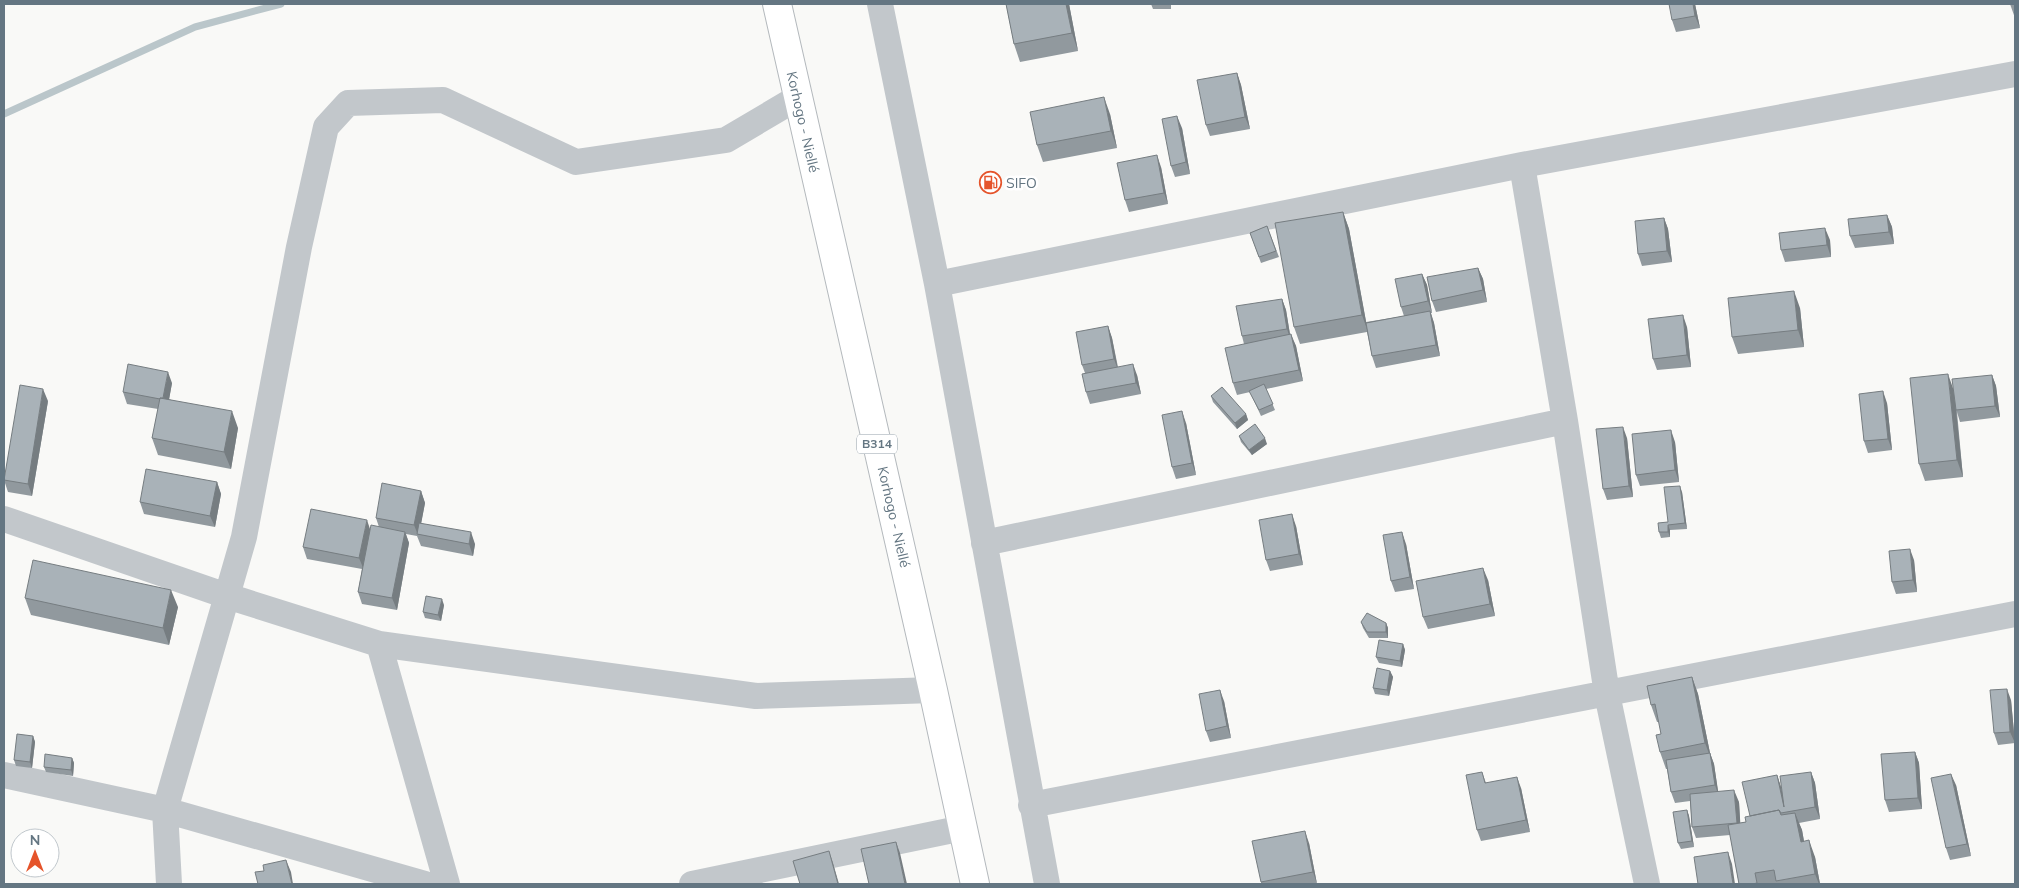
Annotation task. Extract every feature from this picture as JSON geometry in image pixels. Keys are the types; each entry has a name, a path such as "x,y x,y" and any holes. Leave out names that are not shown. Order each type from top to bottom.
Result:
{"main road":[{"name":"Korhogo - Niellé","path":"776,4 933,690 975,884"}],"street":[{"path":"880,4 937,284 1047,884"},
{"path":"937,284 1522,165 2015,74"},
{"path":"169,884 165,810 244,538 299,247 326,127 348,103 443,100 576,162 726,140 798,98"},
{"path":"1522,165 1565,421 1606,694 1647,884"},
{"path":"984,542 1565,421"},
{"path":"4,519 227,596 379,644 756,696 933,690"},
{"path":"1031,805 2015,614"},
{"path":"379,644 446,884"},
{"path":"4,775 165,810 425,884"},
{"path":"692,884 963,828"}],"building":[{"path":"1006,4 1066,4 1072,33 1014,44"},
{"path":"1669,4 1693,4 1695,16 1672,20"},
{"path":"1237,73 1245,117 1206,125 1197,80"},
{"path":"1104,97 1111,131 1037,145 1030,112"},
{"path":"1177,116 1186,162 1171,166 1162,119"},
{"path":"1157,155 1164,193 1125,200 1117,163"},
{"path":"1343,212 1362,315 1294,327 1275,223"},
{"path":"1887,215 1889,232 1850,236 1848,219"},
{"path":"1664,218 1667,251 1638,254 1635,221"},
{"path":"1267,226 1276,251 1259,257 1250,233"},
{"path":"1825,228 1827,245 1781,250 1779,233"},
{"path":"1478,268 1483,290 1432,301 1427,277"},
{"path":"1422,274 1428,301 1401,307 1395,279"},
{"path":"1794,291 1798,330 1732,337 1728,298"},
{"path":"1282,299 1287,329 1242,336 1236,306"},
{"path":"1430,311 1436,345 1372,356 1366,323"},
{"path":"1683,315 1687,355 1653,359 1648,319"},
{"path":"1108,326 1114,359 1082,365 1076,332"},
{"path":"1291,334 1299,370 1233,383 1225,348"},
{"path":"128,364 168,372 163,398 123,392"},
{"path":"1133,364 1136,383 1086,392 1082,374"},
{"path":"1948,374 1957,460 1919,464 1910,378"},
{"path":"1992,375 1995,406 1956,410 1952,379"},
{"path":"1264,384 1273,404 1259,410 1249,391"},
{"path":"20,385 43,389 28,484 4,480"},
{"path":"1222,387 1246,414 1235,423 1211,396"},
{"path":"1883,391 1888,439 1864,441 1859,394"},
{"path":"160,398 232,411 224,452 152,438"},
{"path":"1182,411 1192,463 1172,467 1162,415"},
{"path":"1255,424 1265,438 1249,450 1239,436"},
{"path":"1623,427 1629,486 1603,489 1596,429"},
{"path":"1671,430 1675,470 1636,475 1632,434"},
{"path":"146,469 217,482 210,516 140,502"},
{"path":"382,483 421,491 414,525 376,518"},
{"path":"1680,486 1685,523 1668,525 1668,532 1659,532 1658,523 1668,522 1664,487"},
{"path":"311,509 367,520 359,558 303,547"},
{"path":"1292,514 1299,554 1266,560 1259,520"},
{"path":"419,523 471,532 469,544 417,534"},
{"path":"371,525 405,532 392,598 358,592"},
{"path":"1402,532 1410,577 1391,581 1383,535"},
{"path":"1910,549 1913,580 1892,582 1889,551"},
{"path":"33,560 171,590 163,628 25,598"},
{"path":"1483,568 1490,604 1423,617 1416,581"},
{"path":"426,596 442,599 438,615 423,612"},
{"path":"1367,613 1386,623 1386,632 1367,632 1361,622"},
{"path":"1379,640 1403,644 1400,661 1376,657"},
{"path":"1377,668 1390,671 1387,690 1373,688"},
{"path":"1692,677 1705,743 1660,752 1656,735 1661,734 1655,704 1651,705 1647,686"},
{"path":"2007,689 2010,732 1994,733 1990,690"},
{"path":"1220,690 1227,726 1206,731 1199,694"},
{"path":"17,734 33,736 30,762 14,760"},
{"path":"1915,752 1918,798 1885,800 1881,754"},
{"path":"1710,753 1715,785 1671,792 1666,760"},
{"path":"45,754 72,758 71,770 44,767"},
{"path":"1482,772 1485,783 1517,777 1526,820 1477,830 1466,775"},
{"path":"1811,772 1815,807 1781,813 1779,810 1750,816 1742,782 1777,775 1784,807 1780,776"},
{"path":"1951,774 1967,844 1946,848 1931,778"},
{"path":"1734,790 1737,823 1692,827 1690,794"},
{"path":"1687,810 1692,841 1678,843 1673,812"},
{"path":"1779,810 1781,815 1795,813 1801,842 1809,840 1815,874 1776,881 1774,870 1755,873 1757,883 1739,884 1728,825 1746,822 1745,817"},
{"path":"1305,831 1313,872 1261,882 1252,841"},
{"path":"896,842 905,884 869,884 861,849"},
{"path":"829,851 838,884 800,884 793,861"},
{"path":"1728,852 1733,884 1698,884 1694,857"},
{"path":"286,860 292,884 258,884 255,872 264,871 263,865"}],"waterway":[{"path":"4,114 195,27 281,4"}],"place":[{"name":"SIFO","path":"990,183"}]}
